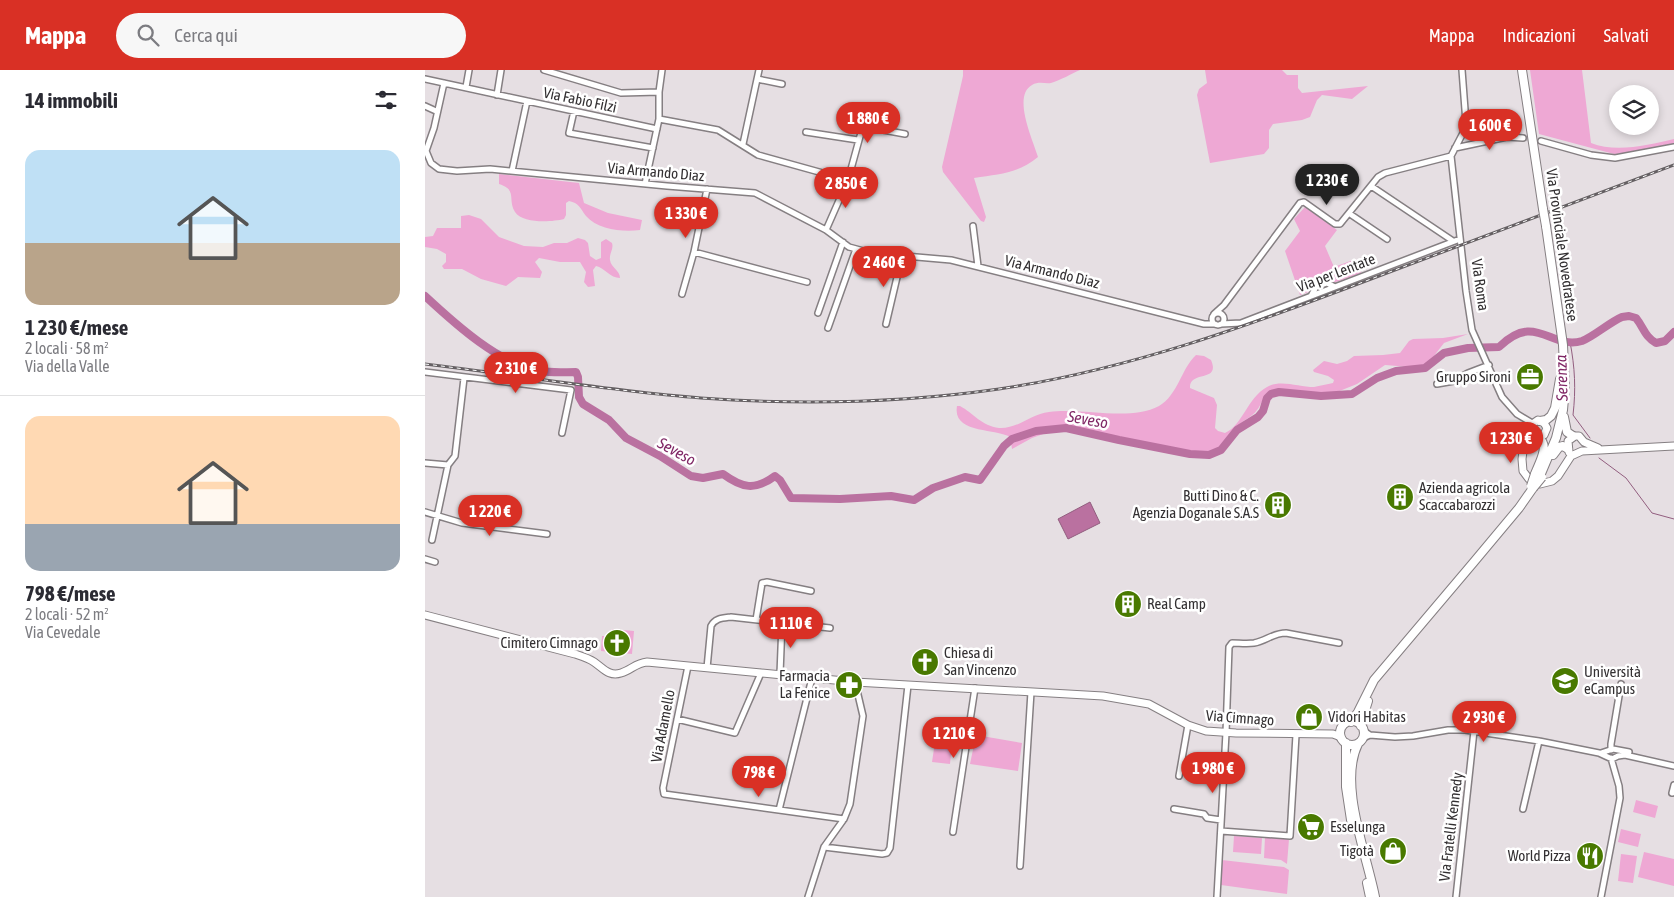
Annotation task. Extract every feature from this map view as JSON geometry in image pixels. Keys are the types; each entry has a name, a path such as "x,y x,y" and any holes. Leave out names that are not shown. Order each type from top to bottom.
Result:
{"main road":[{"name":"Via Provinciale Novedratese","path":"1351,722 1374,680 1512,516 1532,487 1556,438 1564,396 1565,369 1546,226 1522,70"},
{"name":"Via Provinciale Novedratese","path":"1538,476 1547,452 1558,406 1562,345"},
{"path":"1536,422 1546,420 1552,413 1561,379"},
{"path":"1564,396 1564,424 1567,432 1573,436"},
{"path":"1535,436 1543,440 1544,445 1538,476"},
{"path":"1538,476 1557,449 1563,446 1575,451"},
{"name":"Via Provinciale Novedratese","path":"1375,897 1357,828 1352,792 1353,762 1363,735 1364,711 1375,686 1406,643"},
{"path":"1340,736 1352,745 1363,735 1355,722 1351,722 1344,725 1340,736 1347,798 1370,897"}],"street":[{"path":"466,87 469,70"},
{"path":"427,80 444,82 497,95 501,70"},
{"path":"543,70 565,73 621,93 659,92"},
{"path":"645,184 659,119 659,92 662,70"},
{"path":"743,144 759,70"},
{"path":"1204,324 1223,305 1300,203 1304,202 1335,224 1340,224 1378,178 1385,173 1451,156 1466,123 1462,70"},
{"path":"757,79 782,84"},
{"path":"426,151 434,128 444,82"},
{"name":"Via Fabio Filzi","path":"497,95 657,129"},
{"path":"512,171 527,101"},
{"path":"425,106 437,111"},
{"path":"573,111 569,133 653,148"},
{"path":"659,119 718,130 758,155 847,180"},
{"path":"826,230 847,180 862,129 867,127 905,134"},
{"path":"806,132 858,140"},
{"path":"1455,148 1507,137 1523,138"},
{"path":"1541,141 1591,155 1615,158 1674,147"},
{"name":"Via Armando Diaz","path":"426,151 431,163 439,169 457,171 490,169 755,193 826,230 849,247 871,253 951,260 1204,324"},
{"name":"Via Roma","path":"1451,156 1472,330 1502,397 1517,414 1536,422"},
{"path":"1371,186 1453,241"},
{"path":"682,294 694,252 707,189"},
{"path":"1350,214 1387,239"},
{"path":"973,226 978,266"},
{"name":"Via per Lentate","path":"1204,324 1241,323 1460,239"},
{"path":"818,313 843,242"},
{"path":"828,328 856,249"},
{"path":"694,252 807,282"},
{"path":"886,324 902,256"},
{"path":"1213,316 1218,324 1223,321 1223,305"},
{"path":"1213,316 1218,313 1233,322"},
{"path":"1437,384 1454,381 1489,365"},
{"path":"425,372 571,390 562,433"},
{"path":"432,540 448,465 455,456 464,378"},
{"path":"1535,436 1530,427 1536,422 1544,423 1547,428 1544,435 1535,436 1523,444 1522,459 1523,471 1529,479 1540,484 1553,481 1566,462 1584,442"},
{"path":"1575,451 1568,441 1573,436 1579,436 1584,442 1601,449"},
{"path":"1575,451 1674,446"},
{"path":"425,463 448,465"},
{"path":"425,512 462,523 547,534"},
{"path":"425,560 435,562"},
{"path":"756,620 762,583 767,582 811,591"},
{"name":"Via Cimnago","path":"425,615 575,654 594,662 603,670 612,674 621,673 642,662 855,682 1091,696 1149,704 1188,725 1206,731 1340,736"},
{"path":"707,668 710,630 713,622 721,618 731,617 830,628"},
{"path":"781,674 782,623"},
{"path":"1217,897 1229,647 1232,643 1252,644 1277,633 1339,643"},
{"name":"Via Adamello","path":"688,666 663,791 667,795 779,810"},
{"path":"677,719 735,733 761,673"},
{"path":"812,678 779,810 844,819"},
{"path":"808,897 824,847 844,819 850,804 863,716 855,682"},
{"path":"1601,897 1620,798 1611,744 1621,684"},
{"path":"824,847 882,854 887,853 890,848 908,685"},
{"path":"953,832 975,688"},
{"path":"1020,866 1031,692"},
{"path":"1179,776 1188,725"},
{"path":"1363,735 1413,736 1455,729 1539,741 1599,753 1633,753 1674,766"},
{"name":"Via Fratelli Kennedy","path":"1456,897 1474,731"},
{"path":"1221,831 1290,836 1296,735"},
{"path":"1523,809 1539,741"},
{"path":"1672,794 1674,785"},
{"path":"1174,809 1204,814 1207,818 1221,820"}],"shaded area":[{"path":"963,70 1080,70 1051,83 1032,85 1026,91 1024,108 1026,119 1038,157 1015,170 974,178 986,217 984,222 981,221 943,172 942,167"},
{"path":"1205,70 1282,70 1287,75 1298,75 1298,88 1302,93 1368,86 1352,99 1322,95 1317,100 1310,117 1273,124 1269,130 1269,148 1264,154 1210,163 1197,95 1199,89 1207,83"},
{"path":"1530,70 1582,70 1591,143 1622,148 1643,146 1674,139 1674,145 1634,153 1614,154 1539,134"},
{"path":"499,174 579,183 584,203 608,213 642,220 640,230 626,231 604,227 591,221 581,208 569,201 566,203 564,219 545,221 524,219 515,212 508,189 499,184"},
{"path":"1305,207 1337,230 1325,246 1334,267 1356,259 1361,273 1300,295 1285,251 1300,231 1294,219"},
{"path":"469,215 481,219 499,237 524,246 543,247 554,243 567,243 578,238 585,240 588,243 590,256 596,260 601,258 601,242 606,239 612,243 610,260 619,273 620,278 616,278 596,266 593,270 595,286 588,287 584,282 586,272 580,262 560,262 539,258 535,262 542,272 540,278 518,277 506,286 481,279 462,269 444,269 442,266 446,262 446,254 437,249 425,247 425,237 433,236 437,228 461,228 461,216"},
{"path":"1468,334 1444,343 1424,366 1385,365 1357,384 1337,392 1320,394 1270,391 1259,408 1239,425 1223,444 1213,451 1206,453 1188,451 1186,453 1074,431 1046,433 1012,449 1010,437 968,426 957,415 957,406 960,406 988,425 1006,428 1036,415 1049,412 1076,411 1120,414 1147,411 1159,406 1171,395 1196,355 1204,356 1211,360 1213,367 1212,372 1194,379 1190,388 1214,398 1217,405 1215,428 1225,433 1236,424 1260,392 1267,387 1284,383 1314,387 1333,383 1334,380 1328,376 1313,370 1324,361 1337,364 1347,361 1354,356 1400,353 1409,341 1413,339 1443,338"},
{"path":"1090,502 1100,523 1068,539 1058,519"},
{"path":"612,629 634,631 632,654 601,651 602,636 612,636"},
{"path":"937,729 953,733 950,764 932,762"},
{"path":"976,735 1022,743 1018,771 970,764"},
{"path":"1636,800 1658,806 1655,818 1633,812"},
{"path":"1621,829 1641,834 1638,847 1618,842"},
{"path":"1234,836 1262,838 1261,854 1233,852"},
{"path":"1265,837 1289,839 1287,864 1281,860 1264,858"},
{"path":"1644,852 1674,859 1674,886 1638,877"},
{"path":"1621,854 1637,856 1633,883 1618,881"},
{"path":"1222,860 1284,867 1289,870 1287,894 1221,885"}],"waterway":[{"name":"Seveso","path":"425,296 479,342 510,361 541,371 576,372 579,397 583,404 609,420 626,438 660,456 691,476 703,478 723,474 736,482 749,486 761,484 775,476 780,480 791,498 840,499 891,496 914,500 933,488 965,477 980,480 1004,446 1012,439 1036,431 1066,428 1190,454 1209,455 1221,450 1237,430 1258,417 1263,411 1267,398 1271,394 1279,392 1321,396 1352,394 1377,378 1396,371 1425,368 1444,353 1468,348 1499,347 1512,337 1523,332 1542,334 1561,341 1582,341 1617,319 1629,316 1636,318 1647,335 1656,343 1665,341 1674,332"},
{"name":"Serenza","path":"1570,342 1575,378 1573,415 1590,438"},
{"name":"Serenza","path":"1599,458 1626,478 1652,513 1674,519"}],"tunnel":[{"path":"1523,138 1541,141"}],"railway":[{"path":"425,364 632,391 701,398 776,402 888,400 999,389 1095,370 1141,358 1234,329 1674,165"}],"place":[{"name":"Gruppo Sironi","path":"1530,377"},
{"name":"Azienda agricola Scaccabarozzi","path":"1400,497"},
{"name":"Butti Dino & C. Agenzia Doganale S.A.S","path":"1278,505"},
{"name":"Real Camp","path":"1128,604"},
{"name":"Cimitero Cimnago","path":"617,643"},
{"name":"Chiesa di San Vincenzo","path":"925,662"},
{"name":"Università eCampus","path":"1565,681"},
{"name":"Farmacia La Fenice","path":"849,685"},
{"name":"Vidori Habitas","path":"1309,717"},
{"name":"Esselunga","path":"1311,827"},
{"name":"Tigotà","path":"1393,851"},
{"name":"World Pizza","path":"1590,856"}]}
